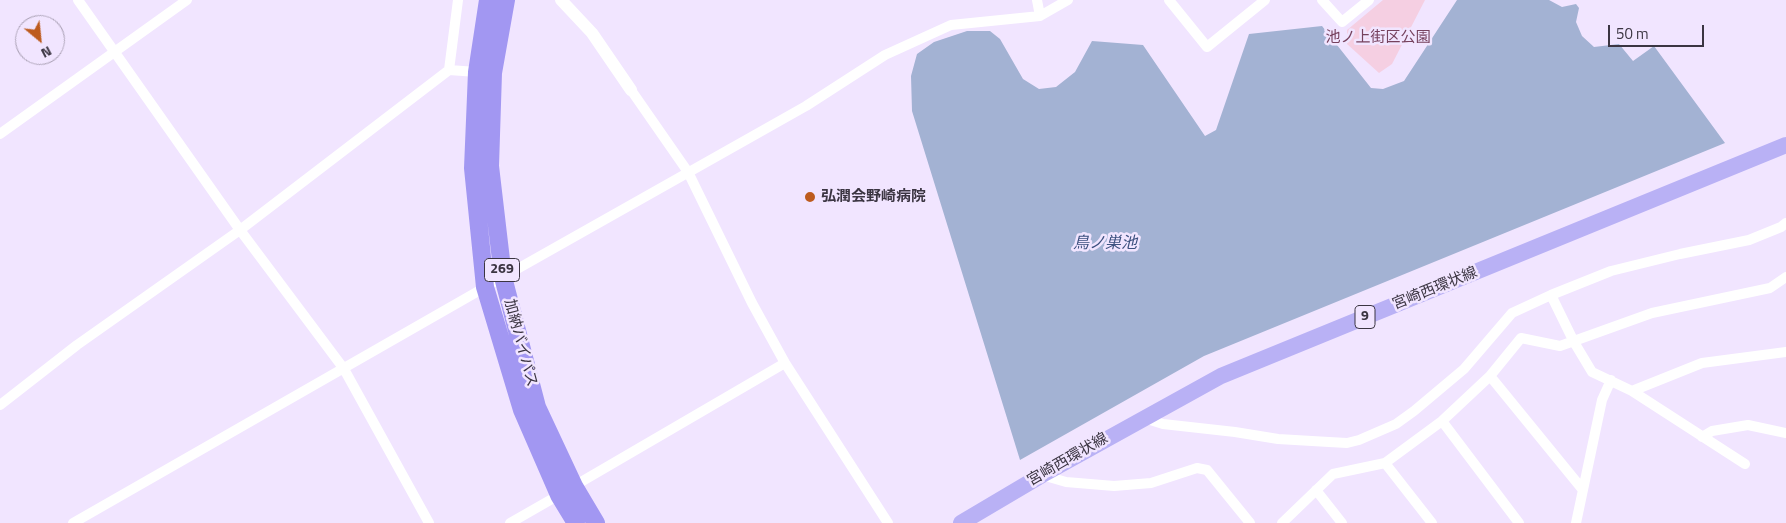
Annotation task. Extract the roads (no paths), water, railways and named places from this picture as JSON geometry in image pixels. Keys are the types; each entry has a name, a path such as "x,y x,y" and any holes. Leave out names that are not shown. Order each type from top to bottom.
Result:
{"highway":[{"name":"加納バイパス","path":"488,0 478,72 473,168 485,287 522,410 566,490 596,523"},
{"name":"加納バイパス","path":"506,0 493,73 490,166 503,277 537,406 576,523"}],"main road":[{"name":"宮崎西環状線","path":"961,523 1042,475 1221,376 1786,145"}],"street":[{"path":"78,0 240,230 344,369 429,523"},
{"path":"0,134 187,0"},
{"path":"450,70 458,0"},
{"path":"561,0 592,33 688,172 752,303 785,363 888,523"},
{"path":"1037,0 1040,16"},
{"path":"73,523 806,106 885,56 951,25 1040,16 1068,0"},
{"path":"1169,0 1208,47 1265,0"},
{"path":"1322,0 1342,22 1369,0"},
{"path":"0,405 77,345 240,230 450,70 478,72"},
{"path":"1144,418 1164,424 1278,439 1347,443 1359,440 1385,430 1405,418 1464,369 1512,313 1611,270 1750,240 1786,223"},
{"path":"1282,523 1333,474 1385,463 1442,421 1490,376 1521,338 1560,346 1652,313 1770,288 1786,277"},
{"path":"1551,295 1574,342 1592,372 1632,391 1745,464"},
{"path":"1632,391 1702,363 1786,352"},
{"path":"510,523 785,363"},
{"path":"1490,376 1583,490"},
{"path":"1576,523 1602,400 1611,380"},
{"path":"1442,421 1519,523"},
{"path":"1702,437 1712,431 1748,425 1786,433"},
{"path":"1385,463 1432,523"},
{"path":"1042,475 1066,482 1114,486 1151,483 1197,468 1208,470 1250,523"},
{"path":"1316,490 1342,523"}],"water":[{"name":"鳥ノ巣池","path":"1457,0 1549,0 1562,7 1576,4 1579,8 1576,22 1582,36 1594,47 1619,44 1633,61 1654,46 1725,143 1204,356 1020,460 912,111 911,76 917,54 934,42 967,31 990,31 1000,39 1023,79 1039,89 1056,87 1075,72 1092,41 1143,45 1205,136 1216,130 1249,34 1322,26 1371,88 1383,89 1404,81"}],"place":[{"name":"弘潤会野崎病院","path":"810,197"}],"park label":[{"name":"池ノ上街区公園","path":"1378,38"}]}
